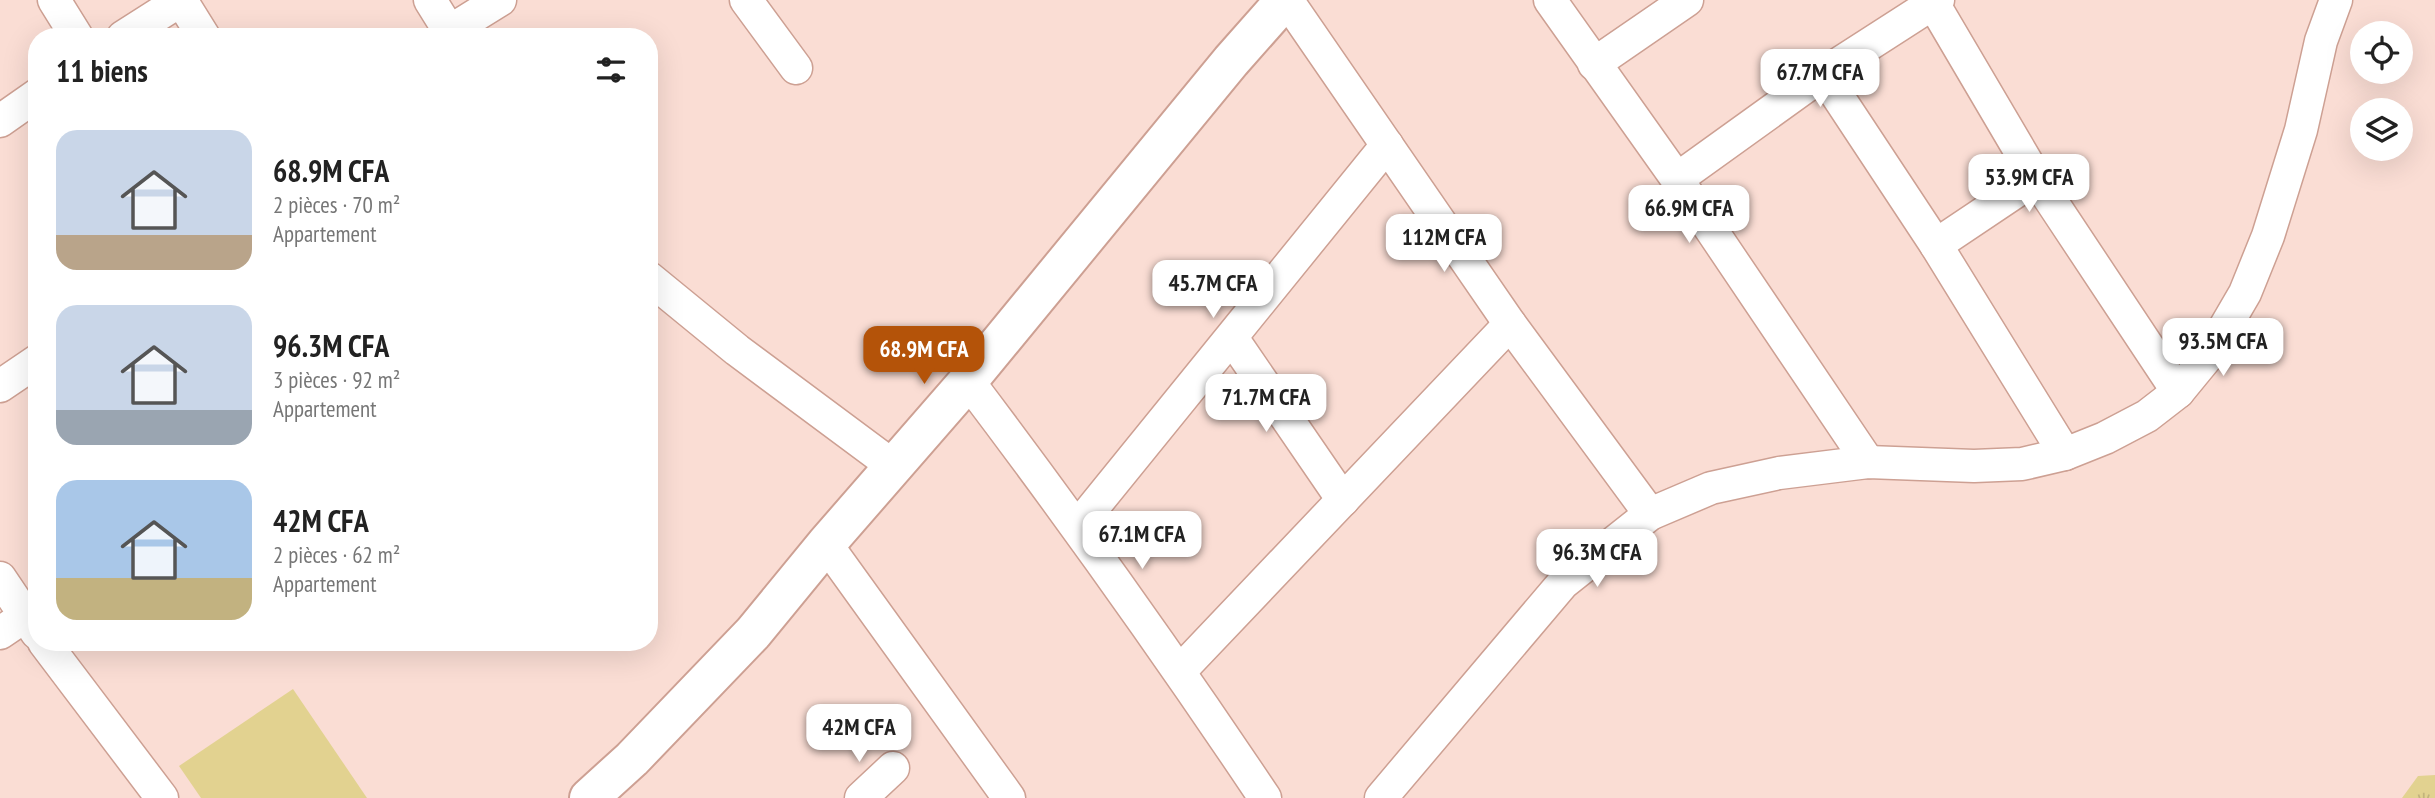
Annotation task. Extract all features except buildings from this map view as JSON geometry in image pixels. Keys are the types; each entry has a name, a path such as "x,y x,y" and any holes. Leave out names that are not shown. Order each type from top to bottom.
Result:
{"street":[{"path":"54,0 71,28"},
{"path":"137,28 181,0 198,28"},
{"path":"430,0 448,28"},
{"path":"460,28 500,0"},
{"path":"746,0 796,68"},
{"path":"589,798 632,760 753,633 968,380 1230,61 1286,0 1510,324 1650,514"},
{"path":"1550,0 1677,179 1868,462"},
{"path":"1594,64 1687,0"},
{"path":"1677,179 1823,74 1936,2 2036,178 2178,392"},
{"path":"1381,798 1563,583 1650,514 1711,488 1779,473 1868,462 1950,466 2010,465 2065,454 2116,433 2147,416 2178,392 2210,353 2238,305 2268,236 2301,130 2332,2"},
{"path":"1823,74 1936,245 2065,454"},
{"path":"0,121 28,101"},
{"path":"1078,526 1387,145"},
{"path":"1936,245 2036,178"},
{"path":"658,285 737,350 893,467"},
{"path":"1180,671 1510,324"},
{"path":"1232,338 1343,500"},
{"path":"0,386 28,367"},
{"path":"968,380 1078,526 1265,798"},
{"path":"826,544 1009,798"},
{"path":"0,578 24,622"},
{"path":"51,651 162,798"},
{"path":"861,798 893,768"}],"green space":[{"path":"293,689 367,798 201,798 179,766"},
{"path":"2435,775 2435,798 2402,798 2418,776"}]}
